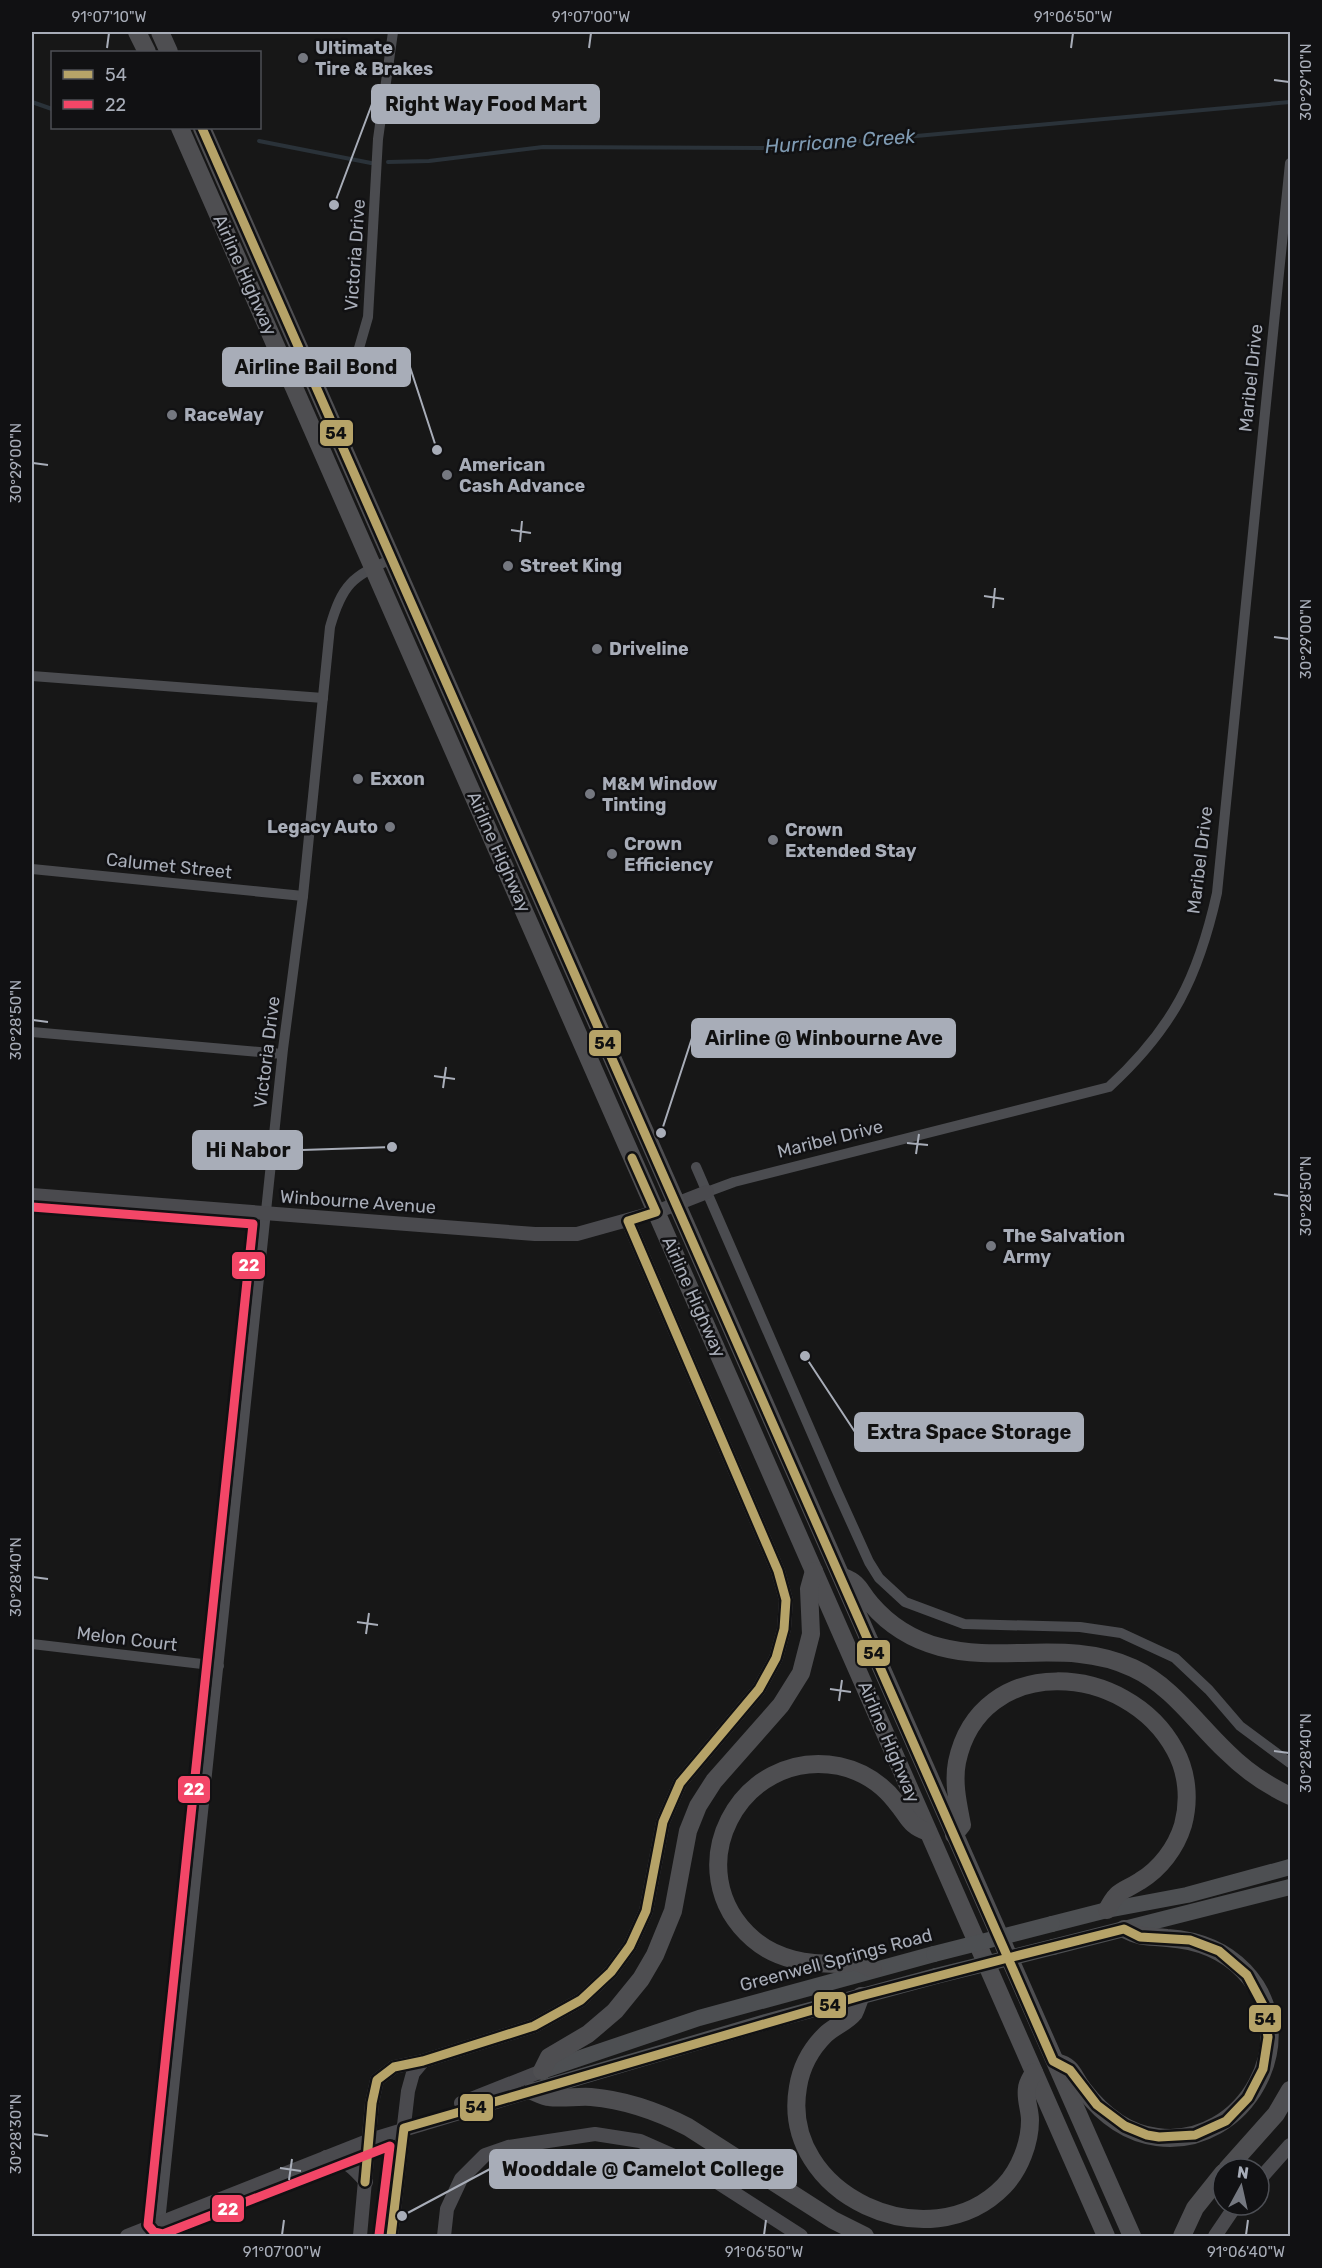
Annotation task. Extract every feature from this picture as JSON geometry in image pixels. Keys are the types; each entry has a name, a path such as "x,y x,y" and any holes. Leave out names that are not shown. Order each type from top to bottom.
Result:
{"highway":[{"path":"138,32 147,51"},
{"path":"160,32 169,51"},
{"name":"Airline Highway","path":"180,129 1106,2236"},
{"name":"Airline Highway","path":"202,129 1132,2236"},
{"path":"206,186 225,178"},
{"path":"294,387 315,384"},
{"path":"521,902 539,894"},
{"path":"542,2071 549,2057 588,2034 615,2011 652,1961 673,1911 688,1831 698,1806 714,1781 781,1706 801,1673 811,1634 809,1589 814,1571"},
{"path":"840,1576 855,1582 872,1605 890,1623 910,1636 931,1645 971,1652 1090,1655 1133,1668 1176,1698 1237,1761 1290,1796"},
{"path":"954,1835 962,1825 956,1789 957,1761 967,1735 990,1706 1012,1691 1047,1682 1082,1683 1119,1695 1131,1701 1152,1718 1170,1742 1185,1777 1187,1800 1179,1835 1165,1859 1140,1881 1115,1894 1107,1910"},
{"path":"873,1969 856,1962 813,1963 789,1959 765,1948 745,1932 728,1908 723,1897 719,1876 721,1842 729,1818 747,1794 773,1775 800,1766 829,1765 853,1770 875,1782 895,1801 914,1827 928,1833"},
{"path":"1053,2061 1068,2066 1095,2103 1116,2122 1131,2130 1157,2137 1183,2137 1210,2129 1237,2111 1256,2088 1266,2063 1269,2036 1261,1998 1246,1973 1227,1956 1204,1944 1182,1939 1142,1937 1124,1929"},
{"path":"861,1996 853,2014 826,2034 808,2059 798,2087 796,2115 802,2139 819,2169 838,2189 869,2209 903,2217 926,2219 956,2214 974,2207 997,2193 1014,2172 1027,2145 1030,2121 1027,2088 1034,2072"},
{"path":"1238,2157 1276,2114 1290,2090"},
{"path":"532,2091 549,2097 589,2097 619,2101 666,2116 688,2127 833,2220 866,2236"},
{"path":"1182,2236 1195,2208 1211,2188"}],"main road":[{"name":"Greenwell Springs Road","path":"542,2071 699,2018 873,1969 1107,1910 1187,1895 1290,1867"},
{"name":"Greenwell Springs Road","path":"532,2091 861,1996 1290,1887"}],"street":[{"name":"Victoria Drive","path":"315,384 356,362 368,317 378,139 393,32"},
{"name":"Maribel Drive","path":"678,1204 734,1182 1109,1087 1132,1065 1174,1010 1191,979 1207,936 1217,893 1290,163"},
{"name":"Victoria Drive","path":"160,2222 282,1054 303,896 330,627 338,601 351,581 373,567 392,559"},
{"path":"32,676 323,698"},
{"name":"Calumet Street","path":"32,869 303,896"},
{"path":"32,1032 282,1054"},
{"path":"696,1167 836,1489 869,1562 879,1578 905,1602 964,1624 1080,1626 1121,1633 1174,1658 1209,1690 1240,1726 1290,1763"},
{"name":"Winbourne Avenue","path":"32,1195 535,1234 577,1234 678,1204"},
{"path":"360,2236 372,2103 377,2080 394,2067 423,2061 534,2026 581,2000 611,1972 630,1946 646,1911 663,1822 680,1784 759,1689 776,1658 784,1629 786,1600 778,1571 627,1221"},
{"name":"Melon Court","path":"32,1644 219,1666"},
{"path":"391,2236 413,2073 423,2061"},
{"name":"Greenwell Springs Road","path":"404,2128 415,2121 542,2071"},
{"name":"Greenwell Springs Road","path":"127,2236 370,2140 532,2091"},
{"path":"444,2236 447,2209 461,2179 485,2155 508,2147 595,2134 640,2141 683,2160 801,2236"},
{"path":"1271,2166 1290,2145"},
{"path":"326,2157 343,2160 353,2167 366,2182"},
{"path":"1215,2236 1228,2217"}],"waterway":[{"name":"Hurricane Creek","path":"32,102 51,109"},
{"name":"Hurricane Creek","path":"388,162 429,161 543,147 784,148 1290,102"},
{"name":"Hurricane Creek","path":"259,141 371,163"}],"transit line":[{"name":"54","path":"202,129 1008,1958"},
{"name":"54","path":"365,2182 372,2103 377,2080 394,2067 423,2061 534,2026 581,2000 611,1972 630,1946 646,1911 663,1822 680,1783 759,1689 776,1658 784,1629 786,1600 778,1571 628,1221 656,1212 632,1158"},
{"name":"22","path":"32,1207 253,1224 148,2225 154,2232 163,2234 390,2146 379,2235"},
{"name":"54","path":"1124,1929 1140,1937 1190,1940 1219,1951 1247,1975 1263,2005 1268,2037 1263,2069 1248,2098 1226,2121 1195,2135 1159,2137 1147,2135 1125,2126 1097,2105 1070,2070 1053,2061 1008,1958 1124,1929"},
{"name":"54","path":"391,2236 404,2128 861,1996 1008,1958"}],"place":[{"name":"Ultimate Tire & Brakes","path":"303,58"},
{"name":"Right Way Food Mart","path":"334,205"},
{"name":"RaceWay","path":"172,415"},
{"name":"Airline Bail Bond","path":"437,450"},
{"name":"American Cash Advance","path":"447,475"},
{"name":"Street King","path":"508,566"},
{"name":"Driveline","path":"597,649"},
{"name":"Exxon","path":"358,779"},
{"name":"M&M Window Tinting","path":"590,794"},
{"name":"Legacy Auto","path":"390,827"},
{"name":"Crown Extended Stay","path":"773,840"},
{"name":"Crown Efficiency","path":"612,854"},
{"name":"Airline @ Winbourne Ave","path":"661,1133"},
{"name":"Hi Nabor","path":"392,1147"},
{"name":"The Salvation Army","path":"991,1246"},
{"name":"Extra Space Storage","path":"805,1356"},
{"name":"Wooddale @ Camelot College","path":"402,2216"}]}
